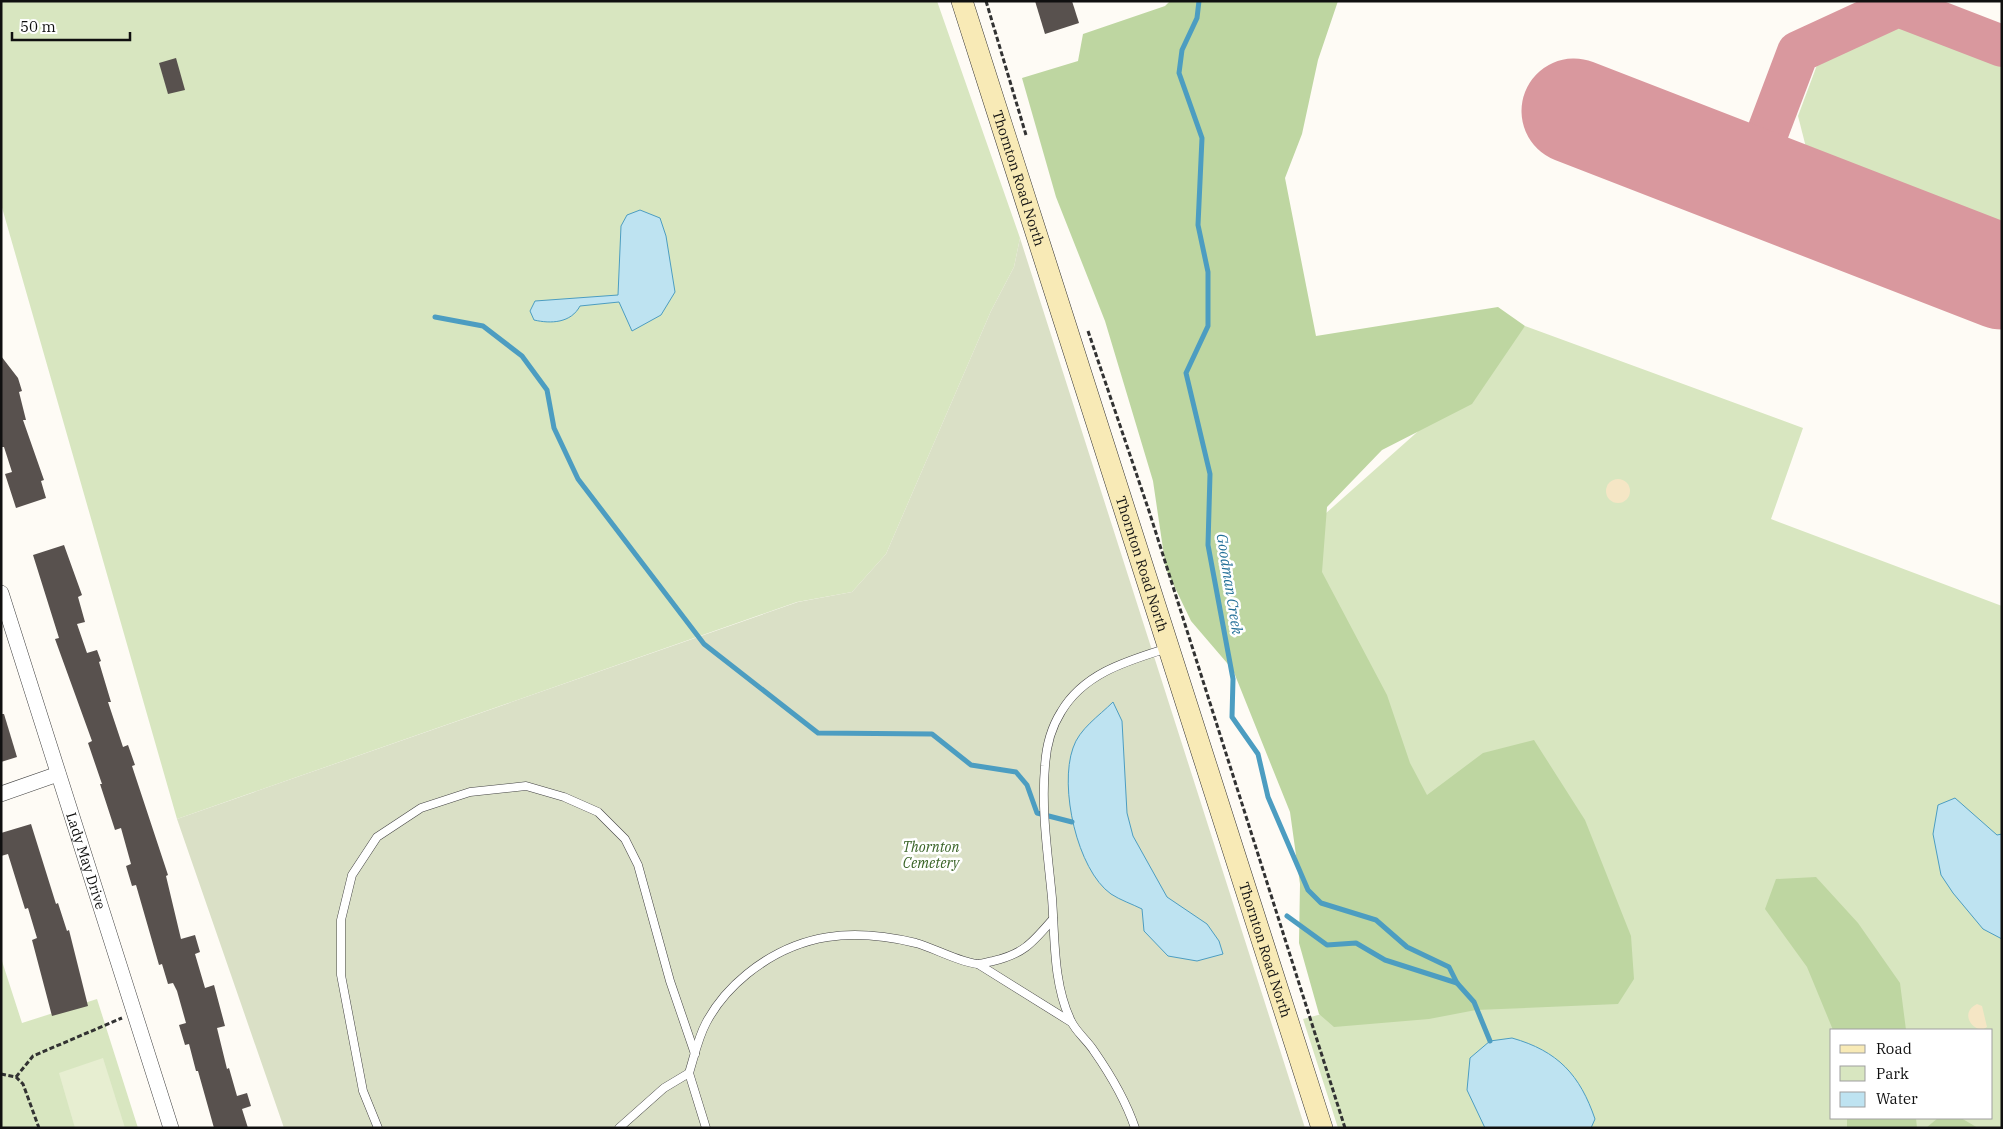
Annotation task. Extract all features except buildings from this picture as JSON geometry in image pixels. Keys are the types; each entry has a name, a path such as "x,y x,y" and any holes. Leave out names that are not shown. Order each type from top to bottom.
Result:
{"main road":[{"name":"Thornton Road North","path":"962,1 1322,1128"}],"street":[{"name":"Lady May Drive","path":"1,594 171,1128"},
{"path":"1,794 58,774"}],"lane":[{"path":"1071,1022 1057,966 1044,804 1044,765 1050,736 1061,712 1078,690 1100,674 1123,662 1169,647"},
{"path":"378,1128 363,1090 341,975 341,920 352,875 377,837 421,808 470,792 526,786 564,797 598,812 625,839 638,865 670,981 695,1054"},
{"path":"978,964 1008,958 1021,952 1031,944 1053,919"},
{"path":"706,1128 689,1073 705,1023 731,988 763,962 803,942 827,936 850,934 917,943 978,964 1071,1022 1094,1050 1115,1086 1135,1128"},
{"path":"619,1128 664,1088 689,1073"}],"path":[{"path":"986,1 1027,139"},
{"path":"1085,322 1152,520 1345,1128"},
{"path":"16,1077 33,1056 134,1013"},
{"path":"1,1074 16,1077 23,1084 39,1128"}],"green space":[{"path":"1,1 937,1 1020,238 1014,267 991,311 886,554 852,592 797,602 177,819 1,204"},
{"path":"1170,1 1338,1 1318,60 1302,134 1285,178 1316,336 1498,307 1525,326 1472,404 1382,450 1327,507 1322,572 1387,695 1410,763 1427,795 1483,753 1534,740 1585,820 1631,936 1634,979 1618,1004 1476,1010 1429,1019 1334,1027 1319,1014 1299,943 1300,884 1290,812 1233,670 1191,621 1166,569 1153,481 1105,321 1056,197 1022,78 1078,61 1083,34 1165,6"},
{"path":"1899,24 2002,64 2002,236 1810,163 1798,116 1820,57"},
{"name":"Thornton Cemetery","path":"1020,238 1305,1128 284,1128 177,819 798,602 852,592 886,554 991,311 1014,267"},
{"path":"1525,326 1803,428 1771,519 2002,606 2002,1128 1338,1128 1303,1019 1461,977 1397,814 1307,530 1460,394"},
{"path":"1816,877 1858,923 1900,983 1906,1029 1833,1029 1807,967 1765,909 1776,879"},
{"path":"1,958 22,1023 97,999 138,1128 1,1128"},
{"path":"103,1058 125,1128 75,1128 59,1073"},
{"path":"1847,1119 1916,1119 1917,1128 1847,1128"},
{"path":"1937,1119 1963,1119 1978,1128 1926,1128"}],"sand":[{"path":"1618,479 1623,480 1629,486 1629,496 1623,502 1618,503 1613,502 1607,496 1606,491 1607,486 1613,480"},
{"path":"1977,1004 1982,1006 1987,1027 1980,1029 1970,1022 1968,1015 1972,1007"}],"water":[{"path":"640,210 660,218 666,236 675,292 661,315 632,331 619,302 580,306 571,316 560,321 534,320 530,311 535,301 618,295 621,226 627,215"},
{"path":"1113,702 1122,721 1127,813 1133,836 1167,897 1207,924 1219,941 1223,954 1197,961 1168,956 1144,931 1142,909 1111,894 1099,882 1080,848 1070,805 1069,764 1073,748 1080,735"},
{"path":"1955,798 1997,835 2002,834 2002,939 1983,929 1953,893 1941,875 1933,834 1938,805"},
{"path":"1512,1038 1528,1043 1555,1058 1574,1077 1589,1103 1595,1119 1591,1128 1485,1128 1467,1090 1470,1058 1490,1041"}],"waterway":[{"name":"Goodman Creek","path":"1199,1 1197,18 1182,50 1179,73 1202,138 1198,225 1208,272 1208,326 1186,373 1210,474 1208,545 1233,679 1232,717 1258,754 1268,797 1308,890 1321,903 1376,920 1407,947 1449,967 1457,983 1474,1002 1490,1041"},
{"path":"435,317 483,326 522,356 547,390 554,428 578,479 704,644 818,733 932,734 971,765 1016,772 1027,785 1037,813 1072,822"},
{"path":"1287,916 1327,945 1356,943 1385,960 1457,983"}],"taxiway":[{"path":"1750,179 1798,52 1898,6 2002,46"}],"runway":[{"path":"1574,111 2002,277"}]}
